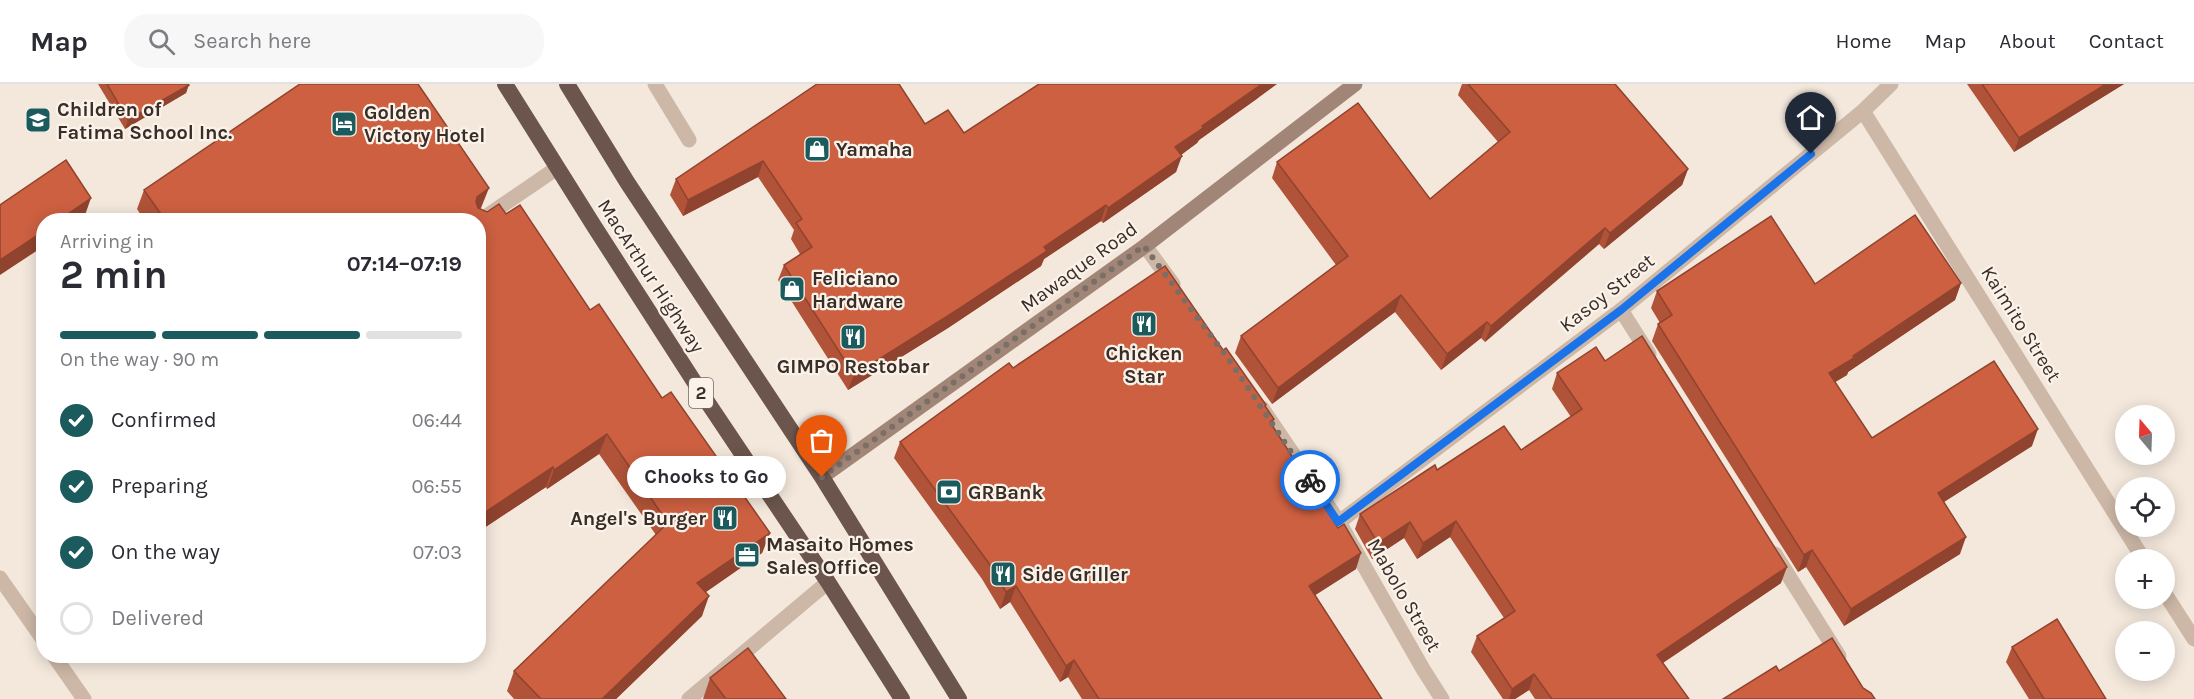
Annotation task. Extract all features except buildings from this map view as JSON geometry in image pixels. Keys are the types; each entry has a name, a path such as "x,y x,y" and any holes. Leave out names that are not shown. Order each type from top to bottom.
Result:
{"highway":[{"name":"MacArthur Highway","path":"505,84 704,397 828,582 902,699"},
{"name":"MacArthur Highway","path":"567,84 627,182 822,477 959,699"}],"main road":[{"name":"Mawaque Road","path":"822,477 1144,246 1355,84"}],"street":[{"path":"655,84 689,140"},
{"name":"Kasoy Street","path":"1338,522 1621,310 1863,111 1891,84"},
{"name":"Kaimito Street","path":"1863,111 2137,549"},
{"path":"486,217 557,168"},
{"path":"1144,246 1185,300"},
{"path":"1621,310 1659,370"},
{"name":"Mabolo Street","path":"1252,393 1338,522 1442,699"},
{"path":"1766,539 1848,669"},
{"path":"0,578 36,630"},
{"path":"689,699 828,582"},
{"path":"2175,609 2194,639"},
{"path":"59,663 84,699"}],"way so far":[{"path":"822,477 1144,246 1232,364 1310,480"}],"place":[{"name":"Children of Fatima School Inc.","path":"38,120"},
{"name":"Golden Victory Hotel","path":"344,124"},
{"name":"Yamaha","path":"817,149"},
{"name":"Feliciano Hardware","path":"792,289"},
{"name":"Chicken Star","path":"1144,324"},
{"name":"GIMPO Restobar","path":"853,337"},
{"name":"Chooks to Go","path":"822,477"},
{"name":"GRBank","path":"949,492"},
{"name":"Angel's Burger","path":"725,518"},
{"name":"Masaito Homes Sales Office","path":"747,555"},
{"name":"Side Griller","path":"1003,574"}],"route":[{"path":"1310,480 1338,522 1621,310 1811,154"}]}
